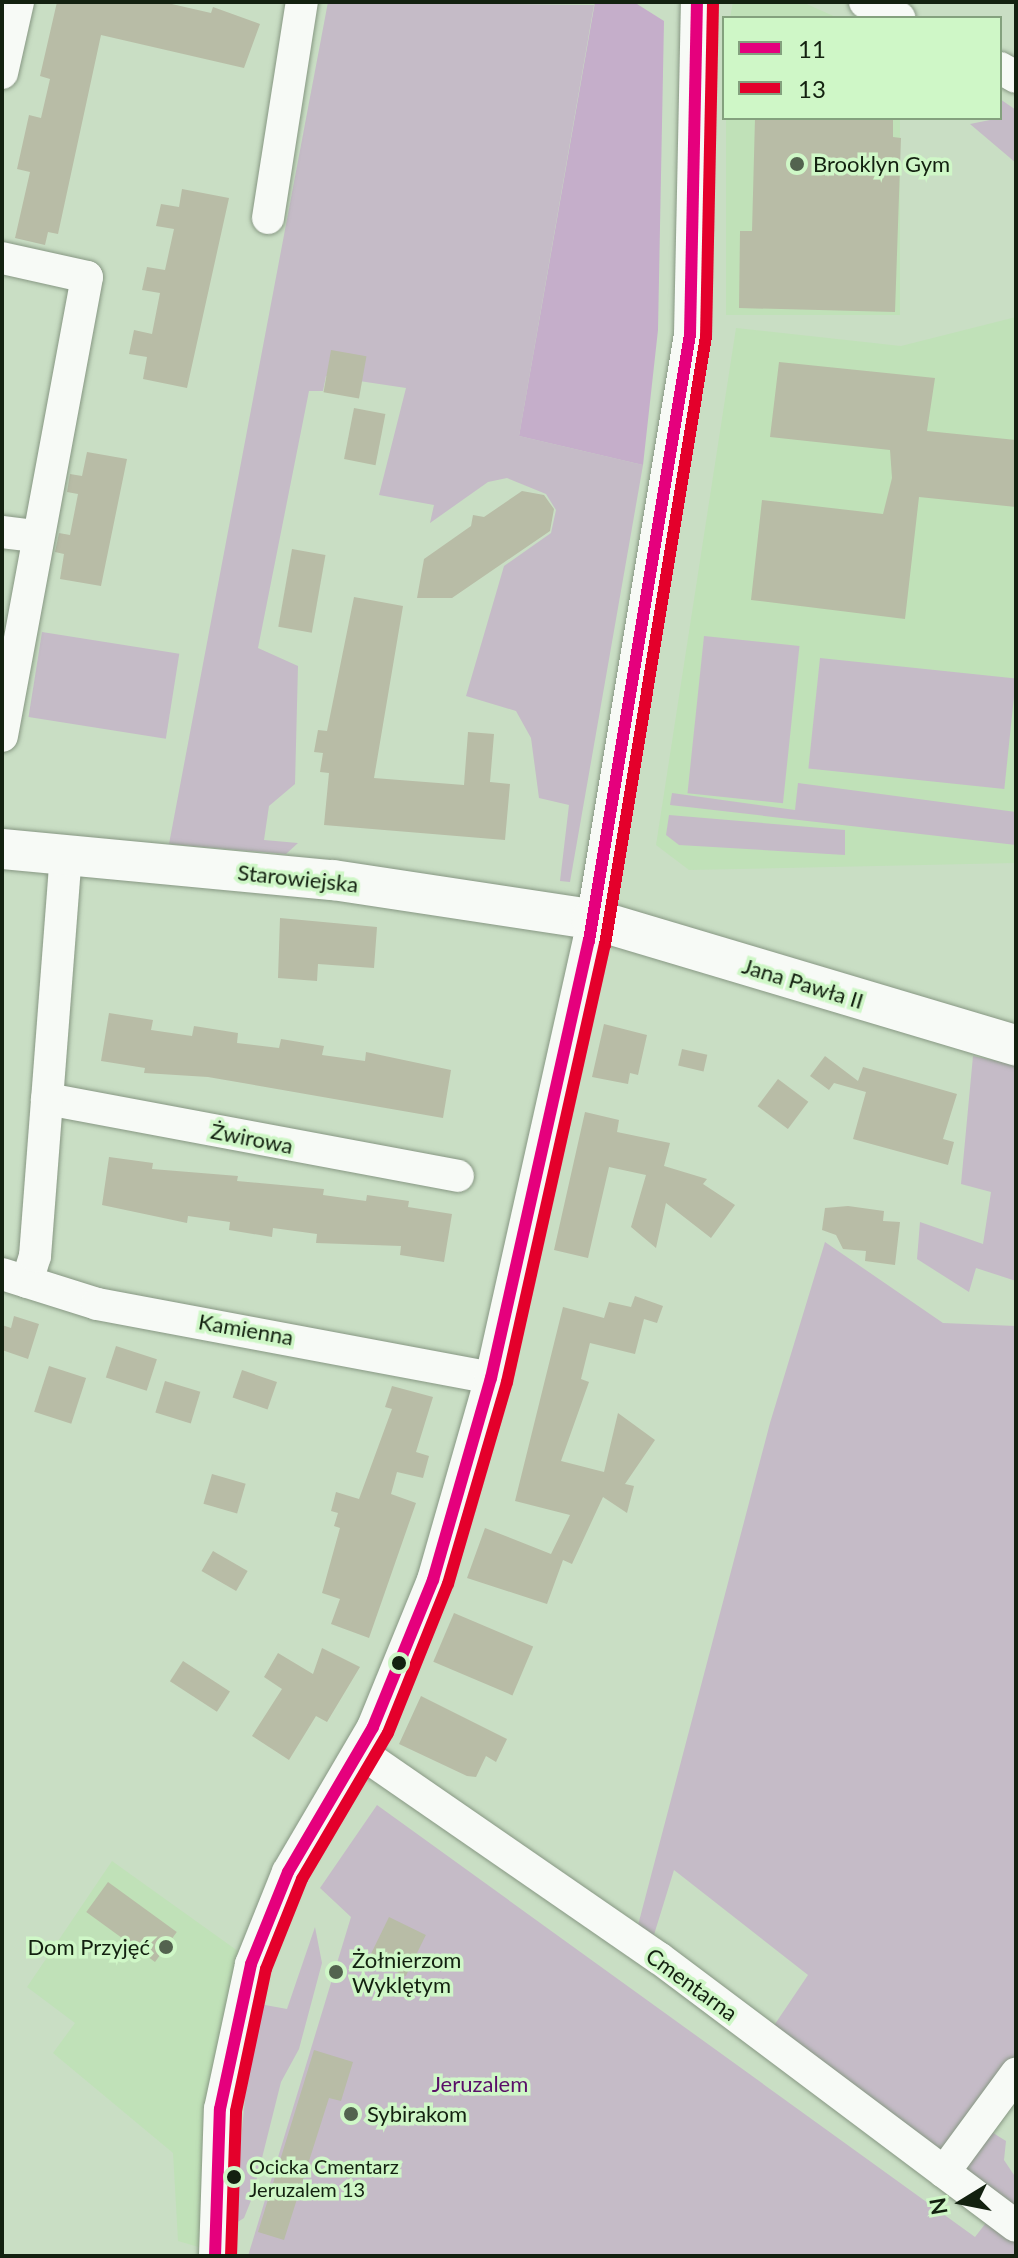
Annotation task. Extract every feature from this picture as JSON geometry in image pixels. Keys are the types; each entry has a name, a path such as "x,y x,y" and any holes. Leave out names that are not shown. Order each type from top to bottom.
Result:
{"main road":[{"name":"Starowiejska","path":"2,849 333,880 592,919"},
{"name":"Jana Pawła II","path":"592,919 1016,1045"}],"street":[{"path":"2,73 18,2"},
{"path":"268,218 302,2"},
{"path":"215,2256 220,2109 251,1964 288,1872 360,1752 416,1629 491,1378 592,919 651,596 690,334 697,2"},
{"path":"865,2 896,16"},
{"path":"2,258 87,277 36,536 2,736"},
{"path":"2,532 36,536"},
{"path":"14,1278 35,1256 66,855"},
{"name":"Żwirowa","path":"47,1099 458,1176"},
{"name":"Kamienna","path":"14,1278 97,1304 491,1378"},
{"name":"Cmentarna","path":"360,1752 659,1958 1016,2226"},
{"path":"944,2172 1016,2074"}],"shaded area":[{"path":"595,2 637,4 664,21 658,330 643,465 519,436"},
{"path":"733,2 802,2 834,16 730,16"},
{"path":"726,120 900,120 900,315 726,315"},
{"path":"1016,317 1016,863 689,870 656,845 736,328 901,346"},
{"path":"112,1861 242,1954 202,2248 178,2241 173,2153 53,2053 75,2023 27,1987"}],"green space":[{"path":"328,2 594,5 519,436 643,465 570,882 560,881 569,805 539,798 531,738 516,711 466,696 504,566 551,533 556,510 546,494 507,478 488,482 430,523 434,505 379,495 406,388 326,376 323,391 309,391 258,648 298,666 295,784 269,806 264,840 298,843 286,854 169,844"},
{"path":"1002,100 1016,110 1016,163 970,124 1002,120"},
{"path":"42,632 179,654 166,739 29,717"},
{"path":"704,636 799,646 783,803 687,793"},
{"path":"820,658 1016,679 1004,789 808,768"},
{"path":"798,783 1016,812 1016,845 670,805 672,793 795,810"},
{"path":"669,815 845,830 845,855 679,845 666,835"},
{"path":"973,1056 1016,1065 1016,1281 976,1268 969,1292 917,1259 920,1222 983,1244 991,1192 961,1184"},
{"path":"825,1242 943,1323 1016,1326 1016,2057 944,2155 773,2027 808,1975 674,1870 653,1938 637,1929 770,1423"},
{"name":"Jeruzalem","path":"377,1805 975,2237 999,2206 958,2176 990,2131 1006,2141 1004,2160 1016,2178 1016,2256 248,2256 351,1917 320,1888"},
{"path":"315,1927 322,1963 299,2049 281,2082 252,2198 244,2218 233,2225 254,2003 287,2009"}],"building":[{"path":"57,2 163,2 211,13 213,7 260,24 244,68 101,35 58,234 48,232 45,245 15,238 30,172 17,169 29,115 41,118 50,79 40,76"},
{"path":"755,120 893,120 893,137 901,138 895,312 739,308 740,231 752,231"},
{"path":"182,189 229,198 187,388 143,379 147,357 129,354 134,330 152,334 160,293 142,290 147,267 165,270 174,229 156,226 161,204 179,207"},
{"path":"331,350 366,356 359,399 324,392"},
{"path":"779,362 935,378 927,431 1016,440 1016,507 919,497 905,619 751,600 762,500 883,514 892,478 890,450 770,437"},
{"path":"354,408 385,414 375,465 344,459"},
{"path":"87,452 127,459 101,586 60,579 64,554 55,552 59,533 70,535 78,494 67,492 70,474 82,476"},
{"path":"522,491 544,495 554,509 550,531 452,598 417,598 424,559 471,526 473,515 484,517"},
{"path":"292,549 325,555 312,633 278,627"},
{"path":"354,597 403,606 374,778 464,785 468,732 494,734 490,782 510,784 505,840 324,825 329,773 320,772 323,753 314,752 318,730 327,731"},
{"path":"280,918 377,927 374,968 318,964 317,981 278,978"},
{"path":"109,1013 153,1020 151,1030 192,1036 194,1026 238,1033 237,1043 279,1048 281,1039 324,1046 322,1055 365,1061 366,1052 451,1070 443,1118 208,1077 144,1073 145,1068 101,1061"},
{"path":"604,1024 647,1035 638,1075 630,1073 628,1084 592,1077"},
{"path":"682,1049 707,1055 704,1071 678,1066"},
{"path":"825,1056 858,1081 863,1067 957,1094 943,1139 954,1142 948,1165 853,1139 866,1092 834,1083 829,1090 810,1076"},
{"path":"778,1079 808,1102 788,1129 758,1106"},
{"path":"585,1112 619,1120 617,1132 670,1143 664,1166 707,1179 703,1184 735,1205 711,1238 666,1203 656,1248 631,1227 646,1175 609,1167 588,1258 554,1250"},
{"path":"109,1157 153,1163 152,1169 238,1176 237,1181 324,1189 323,1195 366,1201 367,1195 409,1201 408,1207 452,1214 444,1262 400,1255 401,1246 316,1243 317,1234 273,1228 272,1237 229,1230 230,1222 188,1216 187,1223 102,1205"},
{"path":"848,1206 884,1211 883,1221 900,1222 895,1265 865,1261 866,1251 843,1249 836,1235 822,1230 825,1208"},
{"path":"635,1296 663,1306 657,1323 644,1319 635,1354 590,1343 581,1379 589,1382 561,1461 604,1472 618,1413 655,1440 625,1484 634,1486 627,1513 603,1497 572,1564 563,1560 547,1604 467,1578 485,1528 551,1554 570,1515 515,1501 563,1307 604,1318 609,1302 631,1307"},
{"path":"14,1316 39,1324 28,1359 2,1350 2,1325 11,1328"},
{"path":"116,1346 157,1359 147,1391 106,1377"},
{"path":"49,1366 86,1378 71,1424 34,1412"},
{"path":"242,1370 277,1382 268,1409 233,1397"},
{"path":"165,1381 200,1392 191,1423 155,1413"},
{"path":"392,1386 433,1397 416,1452 429,1456 423,1478 397,1472 391,1494 416,1503 369,1638 331,1624 340,1599 322,1593 340,1528 334,1526 338,1513 331,1511 336,1492 359,1499 392,1409 385,1407"},
{"path":"212,1474 246,1484 237,1513 203,1504"},
{"path":"213,1551 248,1571 236,1591 202,1571"},
{"path":"454,1613 533,1647 512,1695 433,1662"},
{"path":"322,1648 360,1667 327,1722 316,1716 289,1760 252,1736 282,1689 264,1677 278,1653 313,1674"},
{"path":"183,1661 230,1691 217,1712 170,1681"},
{"path":"421,1696 507,1739 496,1762 486,1756 476,1777 467,1776 399,1744"},
{"path":"108,1882 177,1932 155,1962 86,1912"},
{"path":"389,1917 426,1935 406,1976 369,1958"},
{"path":"314,2050 353,2062 341,2101 329,2098 284,2240 258,2232"}],"transit line":[{"name":"11","path":"215,2256 220,2109 251,1964 288,1872 373,1727 433,1580 491,1378 589,941 690,334 697,2"},
{"name":"13","path":"231,2256 236,2111 266,1969 302,1879 388,1733 448,1584 507,1382 605,945 706,337 713,2"}],"place":[{"name":"Brooklyn Gym","path":"797,164"},
{"name":"Dom Przyjęć","path":"166,1947"},
{"name":"Żołnierzom Wyklętym","path":"336,1972"},
{"name":"Sybirakom","path":"351,2114"},
{"name":"Ocicka Cmentarz Jeruzalem 13","path":"234,2177"}]}
